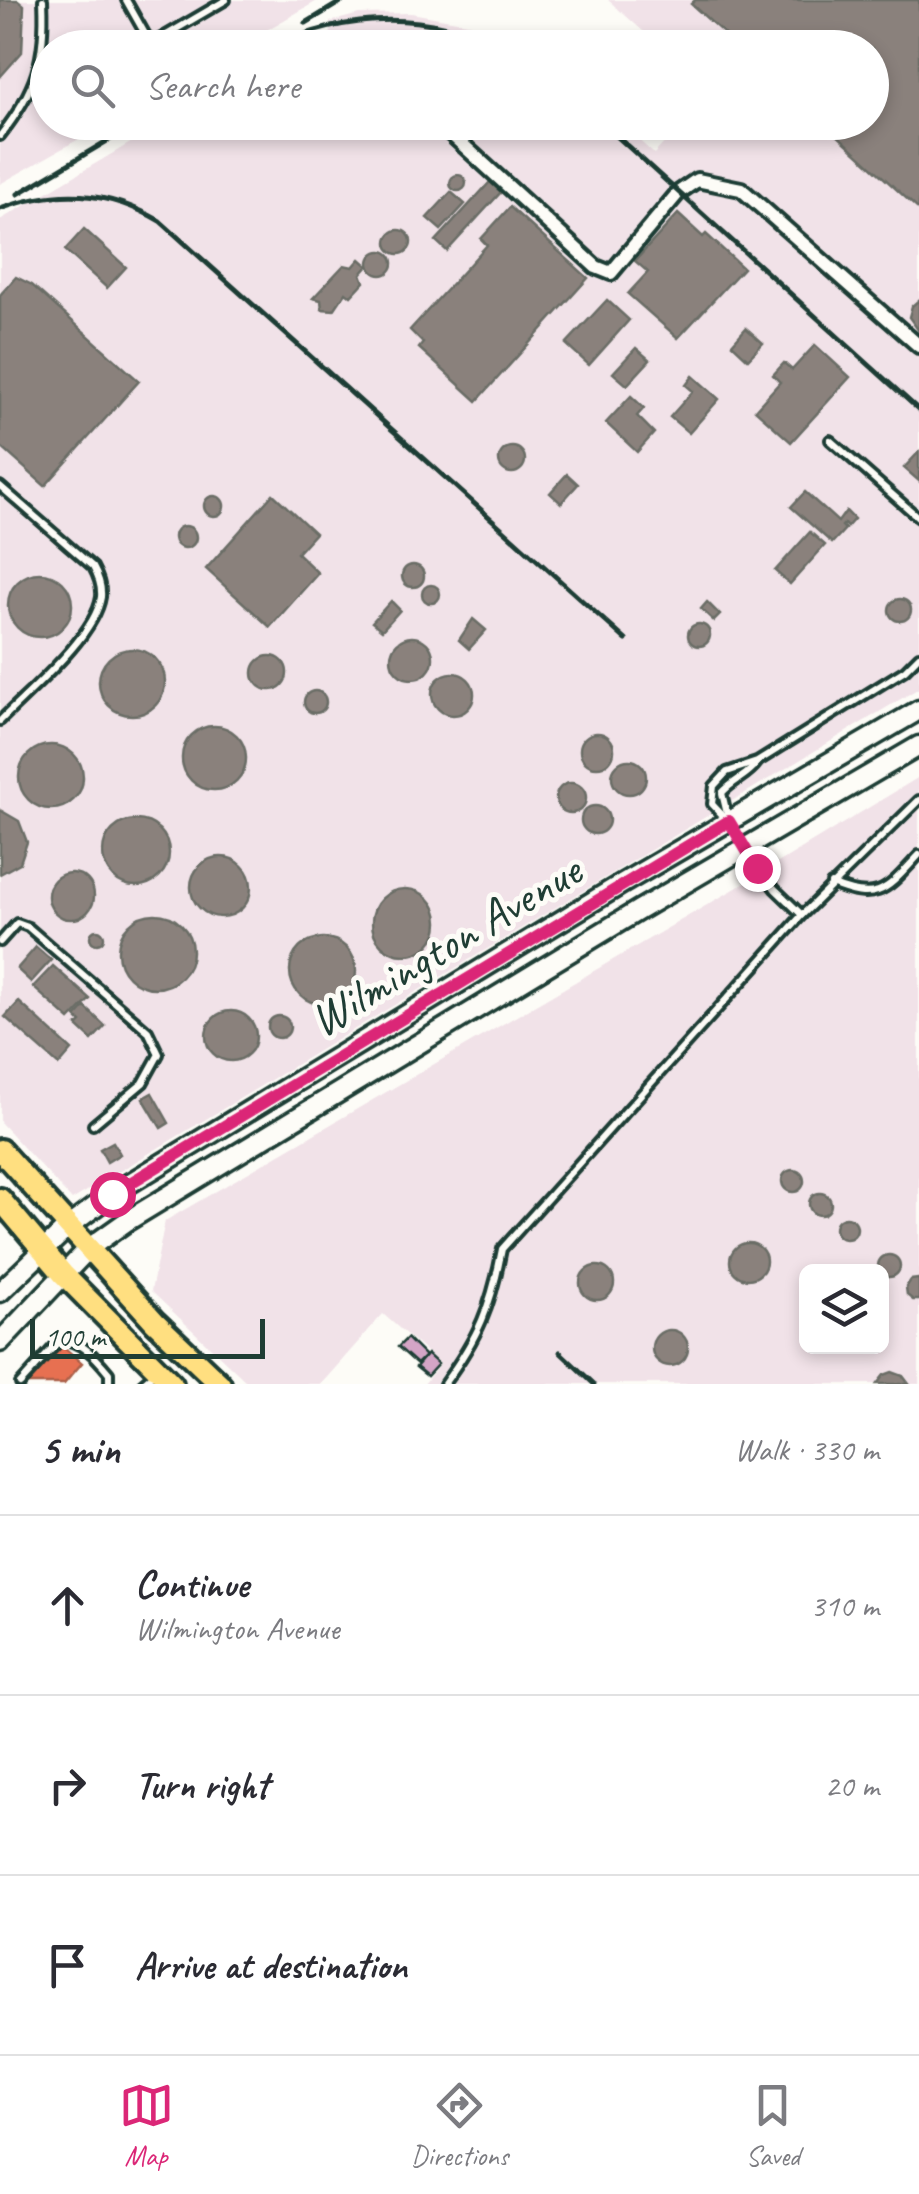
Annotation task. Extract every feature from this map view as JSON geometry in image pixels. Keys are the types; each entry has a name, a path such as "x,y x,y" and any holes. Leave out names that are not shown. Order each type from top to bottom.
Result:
{"main road":[{"name":"Wilmington Avenue","path":"0,1292 70,1226 112,1194 919,710"},
{"name":"Wilmington Avenue","path":"0,1342 89,1248 246,1147 919,746"},
{"path":"729,821 744,848"},
{"path":"0,1150 155,1322 220,1384"},
{"path":"0,1199 158,1379"}],"street":[{"path":"458,140 596,267 611,273 678,193 697,180 740,189 919,346"}],"lane":[{"path":"43,0 44,30"},
{"path":"126,0 143,30"},
{"path":"178,30 226,0"},
{"path":"0,136 23,106 30,87"},
{"path":"830,440 919,518"},
{"path":"0,486 93,566 100,580 101,596 86,629 0,721"},
{"path":"729,821 712,804 714,786 727,772 757,762 904,670 919,656"},
{"path":"444,1384 479,1330 493,1296 502,1248 802,915 919,800"},
{"path":"744,848 766,879 802,915"},
{"path":"831,884 856,894 882,891 919,855"},
{"path":"0,942 17,923 28,926 148,1031 158,1054 143,1083 93,1125"},
{"path":"20,1384 61,1340 76,1342 92,1354 109,1373 109,1384"}],"shaded area":[{"path":"0,0 319,0 267,30 30,30 30,140 77,140 0,184"},
{"path":"608,0 919,0 919,688 72,1200 0,1122 0,220 135,140 639,140 654,154 667,140 889,140 889,30 642,30"},
{"path":"411,13 468,23 485,30 330,30 330,22 359,14"},
{"path":"919,777 919,1384 424,1384 440,1364 383,1314 321,1384 249,1384 151,1291 165,1221"}],"building: Shops":[{"path":"61,1345 82,1363 64,1384 28,1384"}],"building: Industry":[{"path":"0,0 18,0 24,5 22,52 0,77"},
{"path":"695,0 919,0 919,210 843,140 889,140 889,30 720,30 691,4"},
{"path":"458,175 466,183 458,191 450,183"},
{"path":"490,182 501,192 447,251 436,241"},
{"path":"451,192 465,204 441,230 427,218"},
{"path":"510,207 588,278 477,401 419,348 423,343 410,330 487,245 481,239"},
{"path":"678,214 743,268 678,338 628,294 648,272 635,261"},
{"path":"84,229 126,267 107,288 65,250"},
{"path":"399,230 411,242 399,254 387,242"},
{"path":"381,251 393,263 381,275 369,263"},
{"path":"360,259 368,266 361,274 364,282 351,296 346,292 334,310 322,309 321,300 313,298 344,265 353,267"},
{"path":"16,277 32,285 139,381 45,486 0,446 0,295"},
{"path":"607,300 629,320 589,365 566,344"},
{"path":"919,300 919,331 909,317"},
{"path":"746,328 763,343 748,359 732,344"},
{"path":"815,345 850,377 791,442 755,410 780,382 773,375 784,363 792,370"},
{"path":"636,348 650,360 627,385 613,373"},
{"path":"693,376 719,399 689,433 670,417 693,391 686,385"},
{"path":"631,396 644,408 637,416 654,433 637,452 606,423"},
{"path":"512,447 521,451 525,460 521,469 512,473 503,469 499,460 503,451"},
{"path":"919,452 919,481 904,468"},
{"path":"567,474 578,484 561,503 550,493"},
{"path":"805,492 838,522 846,511 854,519 847,527 842,526 845,529 832,543 791,507"},
{"path":"273,494 315,533 297,553 318,573 270,627 206,569"},
{"path":"214,496 224,506 214,516 204,506"},
{"path":"185,526 196,537 185,548 174,537"},
{"path":"810,532 825,545 790,584 775,571"},
{"path":"413,565 424,576 413,587 402,576"},
{"path":"40,573 63,582 72,605 63,628 40,637 17,628 8,605 17,582"},
{"path":"431,585 440,594 431,603 422,594"},
{"path":"900,599 908,602 908,618 900,621 892,618 889,610 892,602"},
{"path":"391,601 400,610 382,630 372,622"},
{"path":"707,602 720,615 714,621 701,609"},
{"path":"473,619 486,630 469,649 459,640"},
{"path":"699,624 707,627 707,643 699,646 691,643 688,635 691,627"},
{"path":"412,637 427,643 433,658 427,673 412,679 397,673 391,658 397,643"},
{"path":"132,649 155,659 165,682 155,705 132,715 109,705 99,682 109,659"},
{"path":"270,656 282,661 287,673 282,685 270,690 258,685 253,673 258,661"},
{"path":"453,673 468,679 474,694 468,709 453,715 438,709 432,694 438,679"},
{"path":"315,691 323,694 323,710 315,713 307,710 304,702 307,694"},
{"path":"214,726 237,735 246,758 237,781 214,790 191,781 182,758 191,735"},
{"path":"597,733 609,738 614,750 609,762 597,767 585,762 580,750 585,738"},
{"path":"51,745 74,754 83,777 74,800 51,809 28,800 19,777 28,754"},
{"path":"629,760 641,765 646,777 641,789 629,794 617,789 612,777 617,765"},
{"path":"571,783 585,792 586,798 577,812 571,813 557,804 556,798 565,784"},
{"path":"595,806 605,810 609,820 605,830 595,834 585,830 581,820 585,810"},
{"path":"0,810 19,821 27,842 20,863 0,874"},
{"path":"136,820 149,822 159,830 167,840 167,866 159,876 149,884 136,886 123,884 113,876 105,866 103,853 105,840 113,830 123,822"},
{"path":"221,857 242,866 251,887 242,908 221,917 200,908 191,887 200,866"},
{"path":"71,873 87,880 94,896 87,912 71,919 55,912 48,896 55,880"},
{"path":"405,889 418,891 428,899 436,909 436,935 428,945 418,953 405,955 392,953 382,945 374,935 372,922 374,909 382,899 392,891"},
{"path":"155,914 181,925 192,951 181,977 155,988 129,977 118,951 129,925"},
{"path":"97,930 104,937 97,944 90,937"},
{"path":"323,938 336,940 346,948 354,958 354,984 346,994 336,1002 323,1004 310,1002 300,994 292,984 290,971 292,958 300,948 310,940"},
{"path":"36,947 51,960 31,982 17,969"},
{"path":"53,966 90,999 70,1020 33,987"},
{"path":"19,1002 72,1050 59,1065 5,1017"},
{"path":"85,1007 105,1026 92,1040 77,1026 81,1022 76,1017"},
{"path":"231,1011 249,1018 256,1036 249,1054 231,1061 213,1054 206,1036 213,1018"},
{"path":"275,1016 283,1016 290,1027 283,1038 275,1038 268,1031 268,1023"},
{"path":"152,1093 169,1123 161,1128 143,1098"},
{"path":"113,1142 120,1154 107,1162 100,1149"},
{"path":"793,1170 801,1173 801,1189 793,1192 785,1189 782,1181 785,1173"},
{"path":"820,1193 828,1196 828,1212 820,1215 812,1212 809,1204 812,1196"},
{"path":"846,1217 854,1220 854,1236 846,1239 838,1236 835,1228 838,1220"},
{"path":"748,1243 760,1249 766,1261 760,1273 748,1279 736,1273 730,1261 736,1249"},
{"path":"889,1255 899,1262 897,1274 889,1277 889,1264 878,1264"},
{"path":"597,1266 609,1271 614,1283 609,1295 597,1300 585,1295 580,1283 585,1271"},
{"path":"919,1279 919,1300 913,1300 906,1287 911,1280"},
{"path":"670,1330 682,1336 688,1348 682,1360 670,1366 658,1360 652,1348 658,1336"},
{"path":"892,1372 903,1376 909,1384 877,1384"}],"building: Other":[{"path":"407,1338 425,1356 417,1364 398,1347"},
{"path":"427,1354 438,1364 427,1376 416,1367"}],"railway":[{"path":"306,23 344,0"},
{"path":"319,30 388,20 456,30"},
{"path":"18,194 109,140"},
{"path":"621,140 919,410"},
{"path":"0,209 42,198 81,196 121,203 160,221 626,640"},
{"path":"560,1352 594,1384"}],"route":[{"path":"112,1194 729,821 757,868"}]}
